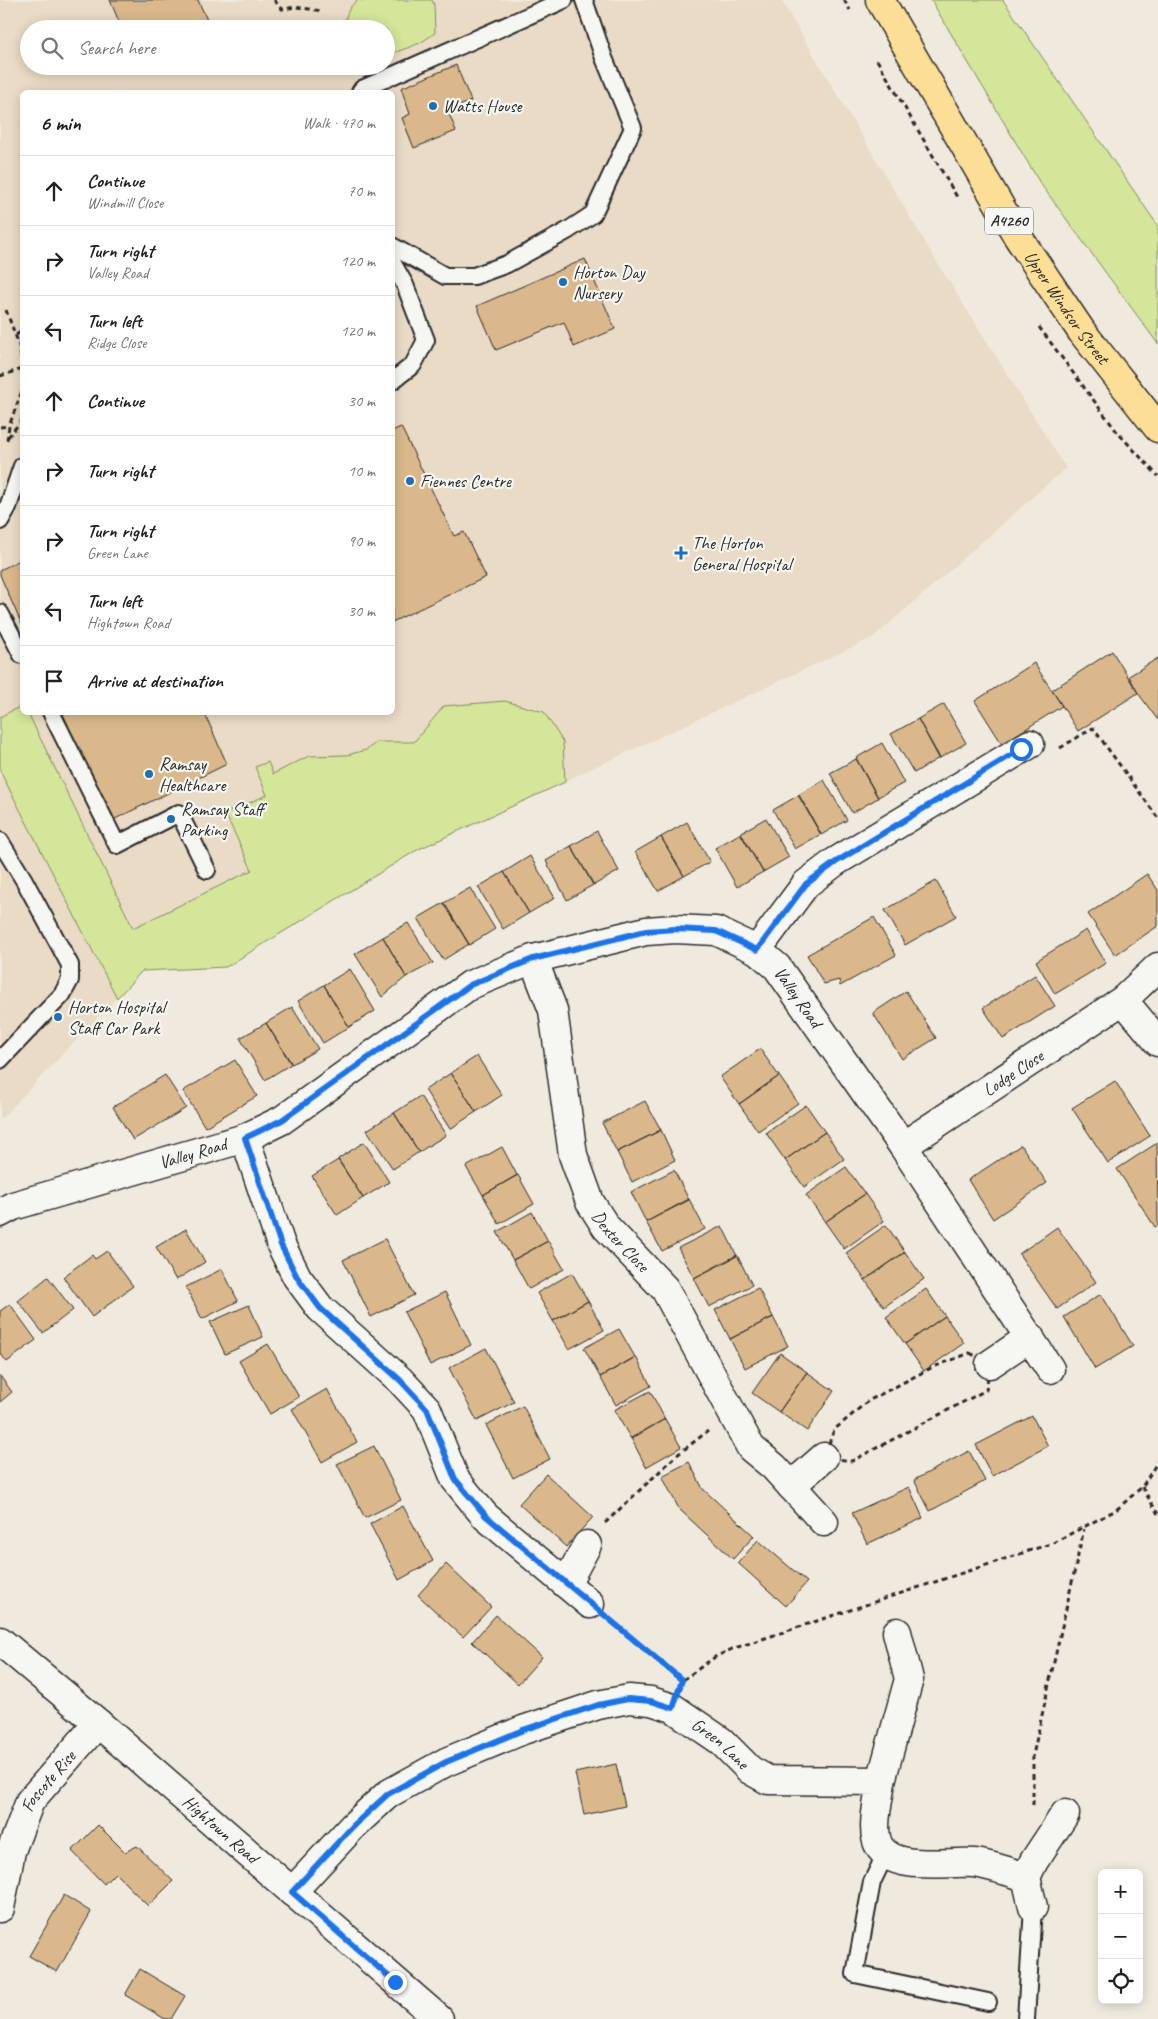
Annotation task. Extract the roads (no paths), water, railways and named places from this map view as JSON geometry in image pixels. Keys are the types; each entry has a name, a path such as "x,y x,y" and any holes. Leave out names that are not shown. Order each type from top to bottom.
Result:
{"main road":[{"name":"Upper Windsor Street","path":"880,0 1018,237 1082,332 1158,428"}],"street":[{"path":"757,950 806,884 836,862 1030,744"},
{"name":"Valley Road","path":"0,1213 13,1206 245,1138 282,1120 470,985 533,959 646,931 675,929 716,931 757,950 777,967 787,980 903,1146 1050,1369"},
{"name":"Dexter Close","path":"533,959 553,1010 573,1155 590,1202 606,1227 665,1289 751,1448 791,1486 824,1522"},
{"name":"Lodge Close","path":"903,1146 1123,1000 1158,967"},
{"path":"1123,1000 1158,1042"},
{"path":"245,1138 281,1245 297,1277 320,1308 400,1380 427,1409 455,1479 486,1516 590,1604"},
{"path":"990,1364 1030,1337"},
{"path":"791,1486 824,1457"},
{"path":"566,1584 588,1545"},
{"path":"897,1632 909,1679 881,1781 876,1826 878,1844 885,1854 900,1862 975,1863 1026,1877"},
{"name":"Hightown Road","path":"0,1641 98,1723 439,2019"},
{"name":"Green Lane","path":"292,1892 353,1826 388,1794 446,1762 523,1730 598,1705 628,1699 651,1701 673,1708 721,1741 750,1770 768,1780 881,1781"},
{"name":"Foscote Rise","path":"0,1908 6,1850 30,1802 98,1723"},
{"path":"1032,1907 1026,1877 1034,1860 1065,1814"}],"lane":[{"path":"395,74 488,31 564,0"},
{"path":"395,248 445,276 474,276 507,264 568,231 593,214 632,128 604,58 584,0"},
{"path":"361,90 392,75"},
{"path":"395,267 405,285 426,340 413,364 395,379"},
{"path":"0,521 15,505 20,477"},
{"path":"0,613 20,651"},
{"path":"52,715 117,845 179,814 207,870"},
{"path":"0,841 24,880 70,965 70,980 62,996 0,1060"},
{"path":"885,1854 872,1882 855,1974 988,2002"},
{"path":"1026,2019 1032,1907"}],"place":[{"name":"Watts House","path":"433,106"},
{"name":"Horton Day Nursery","path":"563,282"},
{"name":"Fiennes Centre","path":"410,481"},
{"name":"The Horton General Hospital","path":"681,553"},
{"name":"Ramsay Healthcare","path":"149,774"},
{"name":"Ramsay Staff Parking","path":"171,819"},
{"name":"Horton Hospital Staff Car Park","path":"58,1017"}]}
